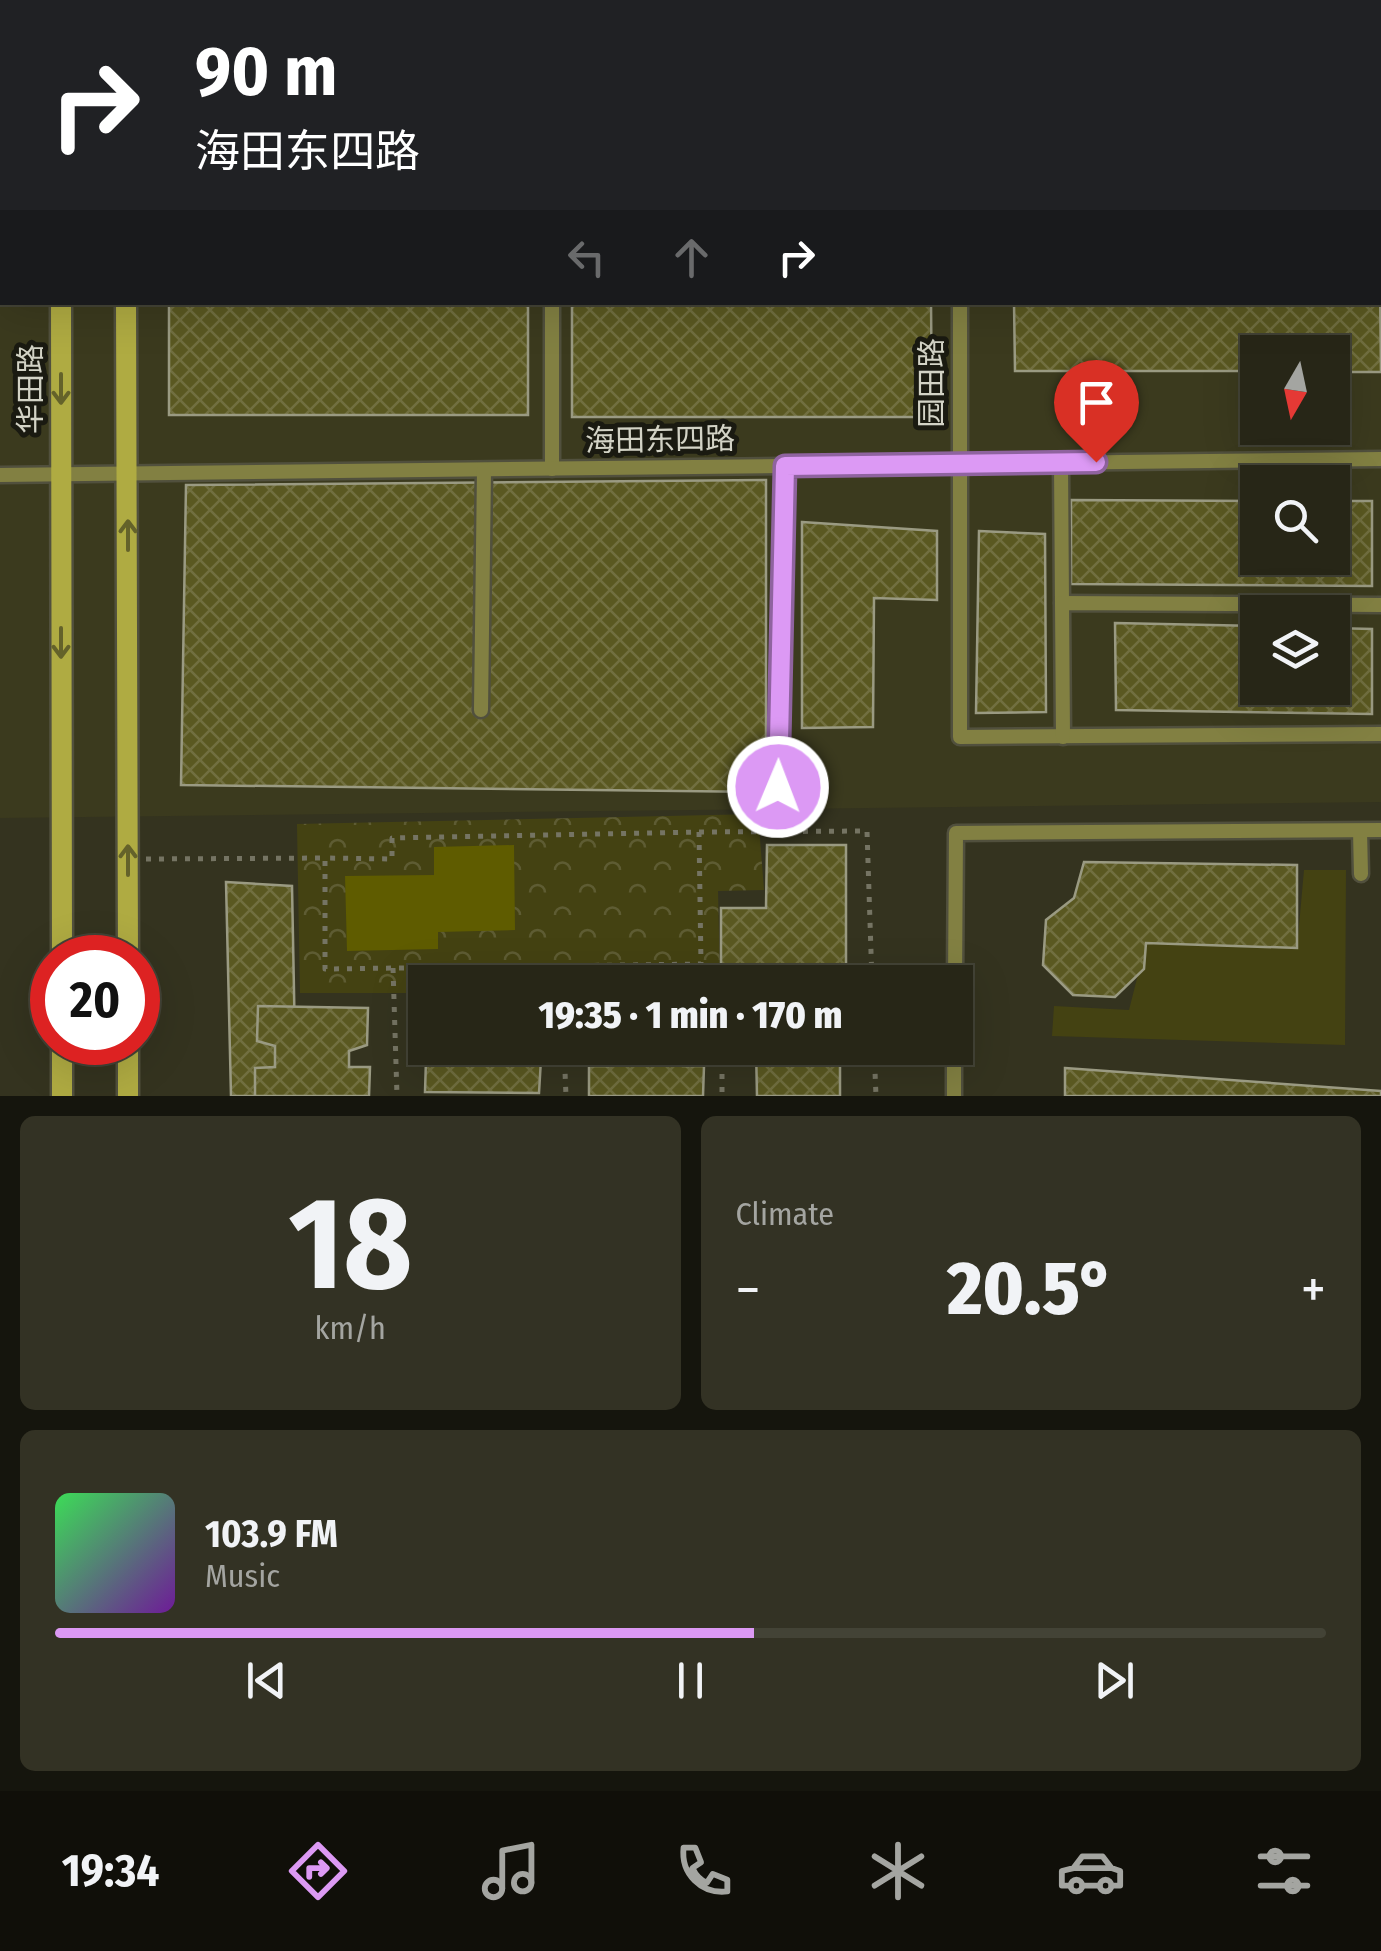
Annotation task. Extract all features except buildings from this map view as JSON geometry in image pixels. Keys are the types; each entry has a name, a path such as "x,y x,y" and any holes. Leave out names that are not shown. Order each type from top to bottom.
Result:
{"main road":[{"name":"华田路","path":"60,305 62,935"},
{"path":"126,305 128,935"},
{"path":"62,1065 62,1096"},
{"path":"128,1065 128,1096"}],"lane":[{"path":"552,305 552,469"},
{"name":"园田路","path":"960,305 960,738 1064,736"},
{"name":"海田东四路","path":"0,475 1381,459"},
{"path":"1061,463 1064,736 1381,734"},
{"path":"778,787 785,466"},
{"path":"480,710 484,470"},
{"path":"1062,603 1381,605"},
{"path":"955,965 956,833 1381,830"},
{"path":"1360,831 1361,874"},
{"path":"954,1065 954,1096"}],"path":[{"path":"632,965 701,964 699,832"},
{"path":"128,860 392,859 392,838 867,832 871,965"},
{"path":"324,858 325,968 408,968"},
{"path":"393,968 396,1096"},
{"path":"565,1065 566,1096"},
{"path":"722,1065 722,1096"},
{"path":"875,1065 876,1096"}],"shaded area":[{"path":"0,305 1381,305 1381,802 0,818"},
{"path":"514,845 515,930 438,932 438,949 347,951 345,876 434,875 434,847"}],"green space":[{"path":"758,814 764,890 718,891 720,965 408,965 408,993 300,993 297,824"},
{"path":"1304,870 1346,870 1345,1045 1052,1036 1054,1006 1129,1010 1146,943 1297,948"}],"route":[{"path":"778,787 785,466 1096,462"}]}
